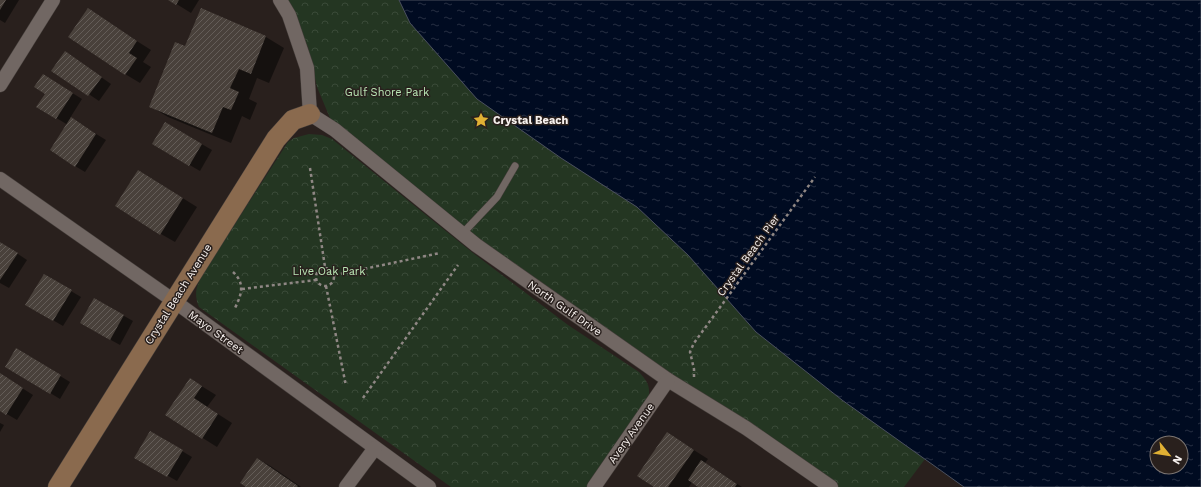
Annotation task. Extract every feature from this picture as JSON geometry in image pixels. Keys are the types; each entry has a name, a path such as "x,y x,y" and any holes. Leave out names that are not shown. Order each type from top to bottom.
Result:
{"street":[{"path":"0,85 53,0"},
{"path":"280,0 289,15 307,68 310,114"},
{"name":"North Gulf Drive","path":"310,114 335,130 462,234 668,380 746,428 831,487"},
{"name":"Crystal Beach Avenue","path":"58,487 276,139 293,120 310,114"},
{"name":"Mayo Street","path":"0,179 174,301 429,487"},
{"name":"Avery Avenue","path":"594,487 668,380"},
{"path":"346,487 375,448"}],"lane":[{"path":"462,234 496,197 515,166"}],"path":[{"path":"310,168 326,267 335,275"},
{"name":"Crystal Beach Pier","path":"689,393 694,381 694,369 690,352 694,343 815,177"},
{"path":"335,275 440,253"},
{"path":"363,398 458,265"},
{"path":"316,280 321,269 326,267"},
{"path":"233,272 239,278 242,289 241,297 236,308"},
{"path":"316,280 320,285 326,286 332,282 335,275"},
{"path":"242,289 316,280"},
{"path":"326,286 346,386"}],"green space":[{"name":"Gulf Shore Park","path":"285,0 399,0 410,23 477,99 561,158 637,207 688,255 756,332 842,400 925,459 904,487 832,487 476,245 335,130 317,87 308,47"},
{"name":"Live Oak Park","path":"309,134 322,135 332,139 473,253 568,325 639,372 647,382 649,394 640,413 588,487 451,487 199,307 196,293 199,281 204,272 288,142 294,138"}],"water":[{"path":"399,0 1201,0 1201,487 964,487 842,400 756,332 688,255 637,207 561,158 477,99 410,23"}],"building":[{"path":"0,0 6,0 0,10"},
{"path":"168,0 179,0 176,5"},
{"path":"88,8 137,41 129,53 137,58 125,75 68,37"},
{"path":"201,8 266,36 251,74 239,69 230,88 239,92 231,110 223,107 212,133 149,107 175,42 185,46"},
{"path":"65,51 102,77 88,96 51,71"},
{"path":"43,74 73,93 56,119 36,107 45,94 34,87"},
{"path":"71,117 96,134 75,167 50,150"},
{"path":"165,122 202,144 189,166 152,144"},
{"path":"138,170 183,198 160,235 115,206"},
{"path":"0,242 18,253 0,280"},
{"path":"44,274 72,290 53,321 25,305"},
{"path":"94,298 124,315 110,340 80,323"},
{"path":"16,348 61,375 50,394 5,367"},
{"path":"0,373 23,388 6,415 0,411"},
{"path":"190,378 202,386 194,398 218,414 202,439 165,415"},
{"path":"150,431 183,450 167,477 134,458"},
{"path":"667,432 694,450 668,487 654,487 637,476"},
{"path":"257,458 298,486 246,487 240,483"},
{"path":"701,460 737,484 735,487 698,487 688,480"}],"place":[{"name":"Crystal Beach","path":"481,120"}]}
